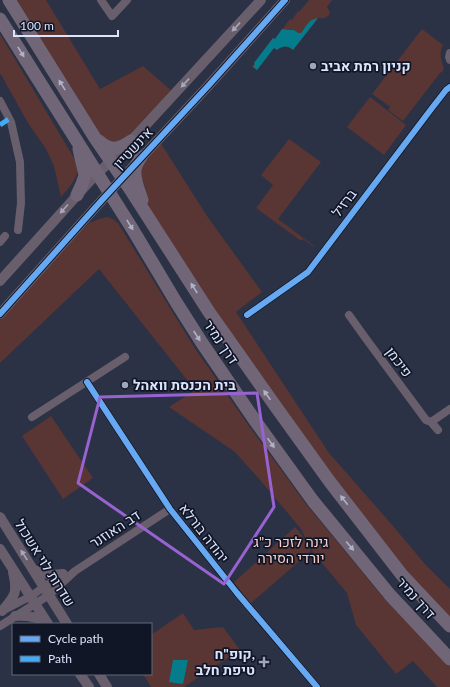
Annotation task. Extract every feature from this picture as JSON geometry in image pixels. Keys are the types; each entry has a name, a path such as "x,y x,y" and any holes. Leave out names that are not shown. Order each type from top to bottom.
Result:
{"highway":[{"name":"דרך נמיר","path":"9,0 110,161 209,312 271,401 330,482 402,575 450,626"},
{"name":"דרך נמיר","path":"0,19 133,230 176,302 251,415 308,495 390,595 450,659"},
{"path":"95,138 106,146 114,149 121,147 130,141"},
{"path":"77,195 85,175 78,142"},
{"path":"141,157 135,171 137,184 146,215"}],"street":[{"path":"101,0 112,16 127,0"},
{"name":"אינשטיין","path":"0,281 97,173 130,141 261,0"},
{"name":"אינשטיין","path":"0,314 109,192 214,80 285,0"},
{"path":"450,53 450,60"},
{"name":"ברזיל","path":"247,315 308,272 448,89 446,86 450,80"},
{"path":"0,101 11,122 20,162 21,203 18,230"},
{"name":"פיכמן","path":"350,315 426,420 431,422 438,430"},
{"path":"32,417 125,357"},
{"name":"יהודה בורלא","path":"87,382 170,509 237,594 317,687"},
{"path":"431,422 450,409"},
{"name":"דב האוזנר","path":"33,600 170,509"},
{"name":"שדרות לוי אשכול","path":"0,517 66,623"},
{"path":"0,549 48,623"},
{"path":"1,612 13,598 15,591 12,566"},
{"path":"34,570 51,575 63,574"},
{"name":"דב האוזנר","path":"46,591 63,574 75,571"},
{"path":"1,612 33,600"},
{"path":"0,626 15,616 33,600"},
{"path":"15,616 30,616 48,623"},
{"path":"81,675 89,687"},
{"path":"99,675 107,687"}],"highlighted area":[{"path":"257,393 274,507 224,584 78,483 100,397"}],"green space":[{"path":"15,0 46,0 100,89 143,66 173,92 128,140 116,145 101,139"},
{"path":"309,0 332,0 327,7 330,12 329,15 325,18 318,18 293,50 287,47 277,50 274,48 257,70 252,66 273,38 275,39 290,19 292,20 298,11 299,12"},
{"path":"422,29 443,45 441,60 444,69 403,121 388,110 390,107 372,94"},
{"path":"0,34 77,163 78,168 76,177 61,197 54,166 46,149 28,123 0,73"},
{"path":"370,97 406,125 384,155 347,127"},
{"path":"289,139 321,162 278,219 314,247 303,239 301,241 256,208 273,185 261,175"},
{"path":"160,142 207,216 262,292 236,312 329,453 425,564 450,589 450,621 406,573 320,461 149,212 138,179 142,161"},
{"path":"107,217 118,223 194,347 306,504 382,596 450,666 450,687 437,687 413,661 396,674 356,625 347,593 313,552 301,529 260,480 235,452 169,407 195,390 99,269 0,363 0,318 73,238 89,223"},
{"path":"51,416 93,478 63,499 22,436"},
{"name":"גינה לזכר כ\"ג יורדי הסירה","path":"295,527 302,535 311,551 250,604 232,584"},
{"path":"183,613 194,630 223,627 240,650 184,687 151,687 144,675 152,675 152,634"}],"water":[{"path":"318,18 293,50 287,47 277,50 274,48 257,70 253,67 255,64 254,63 273,38 275,39 282,29 294,30 301,33 309,22"},
{"path":"173,660 188,660 183,684 169,682"}],"marked path":[{"path":"0,125 9,119"}],"cycle path":[{"path":"0,314 285,0"},
{"path":"247,315 308,272 432,108 450,87"},
{"path":"87,382 170,509 237,593 317,687"}],"place":[{"name":"קניון רמת אביב","path":"313,66"},
{"name":"בית הכנסת וואהל","path":"125,385"},
{"name":"קופ\"ח, טיפת חלב","path":"264,662"}]}
